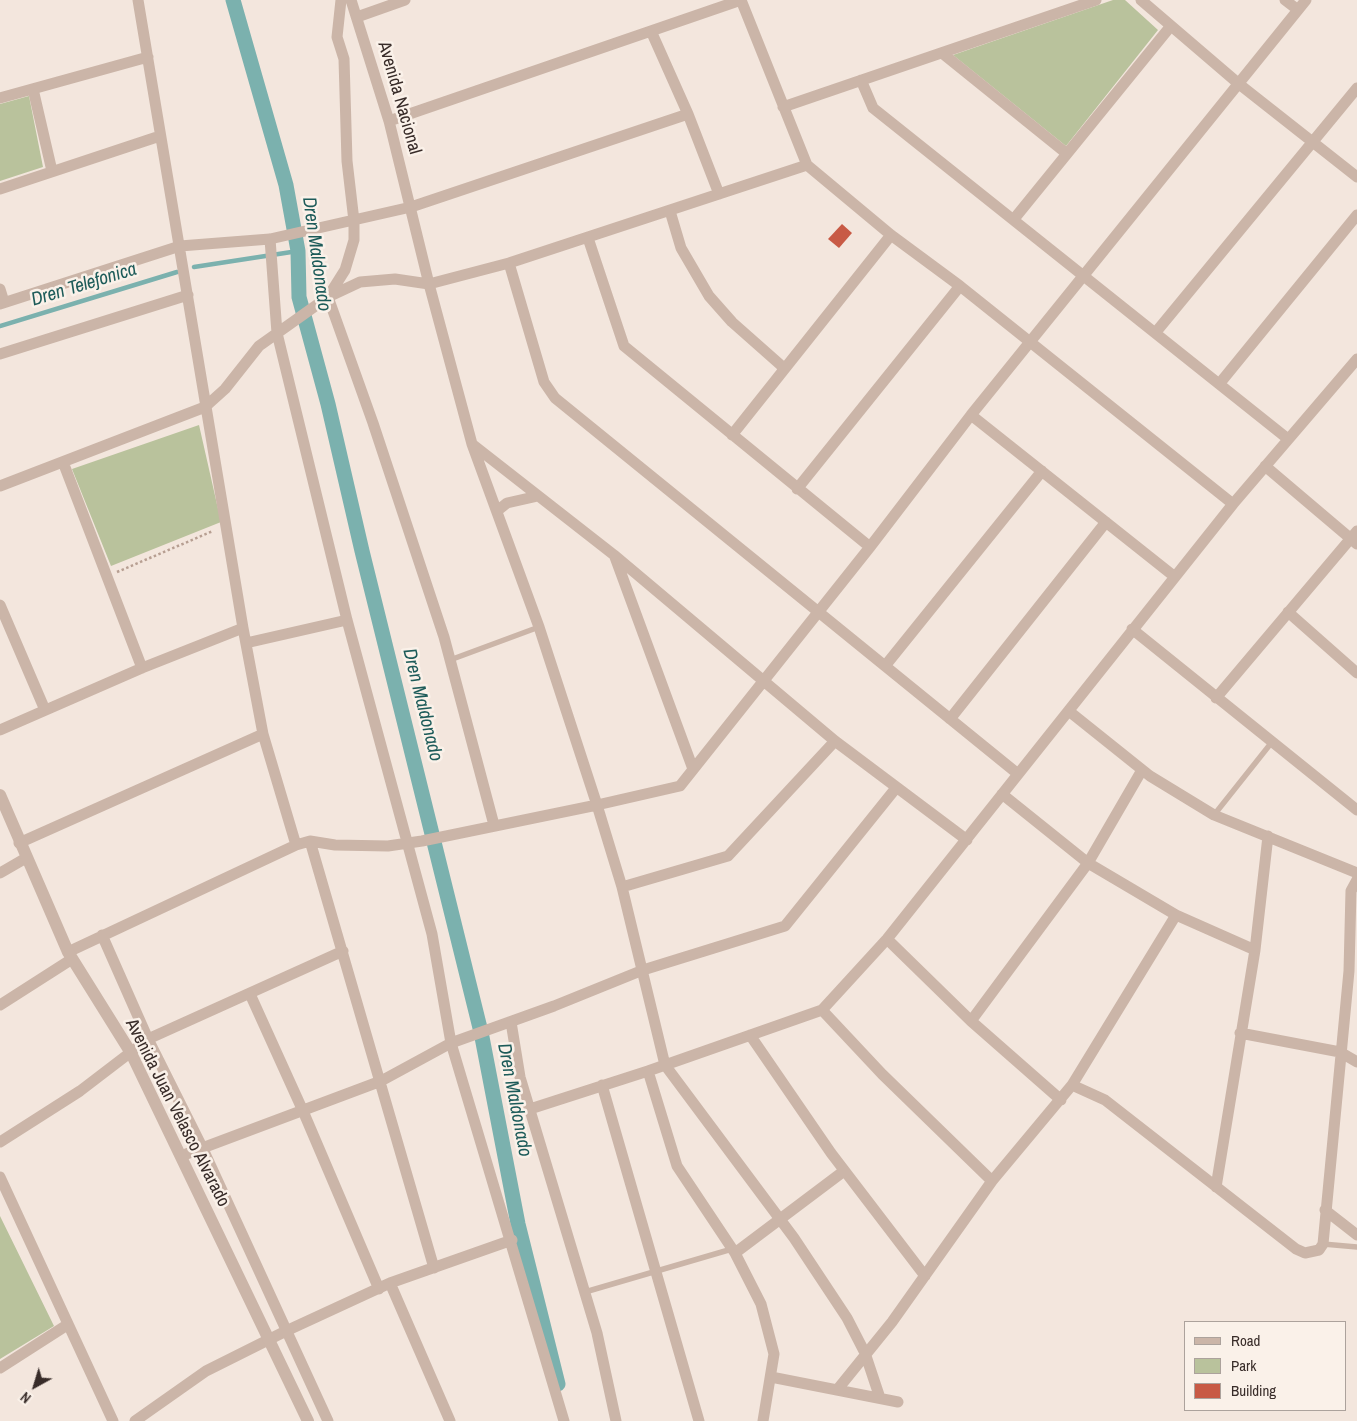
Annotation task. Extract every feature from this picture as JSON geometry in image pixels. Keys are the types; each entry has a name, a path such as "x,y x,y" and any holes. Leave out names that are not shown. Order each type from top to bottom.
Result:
{"street":[{"path":"138,0 243,628 263,734 296,845"},
{"path":"328,297 345,270 354,240 354,221 347,161 344,59 337,37 341,0"},
{"name":"Avenida Nacional","path":"351,0 389,121 429,284 472,444 539,627 597,805 622,887 665,1065"},
{"path":"357,17 405,0"},
{"path":"389,121 741,0 806,165 890,235 960,286 1233,504"},
{"path":"783,107 1096,0"},
{"path":"1141,0 1170,27 1239,84 1357,177"},
{"path":"1285,0 1298,10"},
{"path":"0,1005 102,935 296,845 310,841 335,845 388,846 422,842 680,786 870,547 971,415 1306,0"},
{"path":"1014,219 1170,27"},
{"path":"651,31 688,114 719,194"},
{"path":"942,53 1066,153"},
{"path":"0,98 148,57"},
{"path":"861,80 873,108 1085,274 1288,438"},
{"path":"1156,332 1357,88"},
{"path":"33,89 52,172"},
{"path":"0,289 2,303 180,246 270,239 411,207 688,114"},
{"path":"0,189 160,136"},
{"path":"0,486 206,407 225,390 259,346 311,311 328,297 360,282 395,280 429,284 509,263 806,165"},
{"path":"670,211 681,248 709,296 732,322 784,368"},
{"path":"1220,383 1357,215"},
{"path":"732,435 890,235"},
{"path":"588,238 624,346 870,547"},
{"path":"270,239 276,333 347,620 432,934 451,1043 512,1240 564,1421"},
{"path":"509,263 548,391 1018,774"},
{"path":"797,489 960,286"},
{"path":"0,354 188,295"},
{"path":"328,297 403,510 450,660 494,826"},
{"path":"530,1109 648,1071 822,1010 887,939 1018,774 1070,712 1132,629 1233,504 1357,360"},
{"path":"971,415 1175,577"},
{"path":"472,444 614,555 835,741 966,840"},
{"path":"63,462 142,668"},
{"path":"1216,698 1288,612 1355,538 1265,466"},
{"path":"886,666 1042,471"},
{"path":"496,512 507,503 538,496"},
{"path":"950,719 1106,522"},
{"path":"614,555 693,769"},
{"path":"0,605 45,710"},
{"path":"1288,612 1357,672"},
{"path":"246,643 347,620"},
{"path":"0,730 142,668 243,628"},
{"path":"1132,629 1357,810"},
{"path":"1070,712 1142,770 1214,814 1357,873"},
{"path":"19,843 263,734"},
{"path":"622,887 728,856 835,741"},
{"path":"971,1021 1088,863 1142,770"},
{"path":"181,1156 381,1082 451,1043 511,1022 643,970 785,926 896,788"},
{"path":"1002,794 1088,863 1176,915 1255,950"},
{"name":"Avenida Juan Velasco Alvarado","path":"0,795 19,843 70,956 131,1053 308,1421"},
{"path":"1216,1187 1255,950 1268,836"},
{"path":"310,841 434,1268"},
{"path":"0,873 26,858"},
{"path":"1072,1086 1105,1100 1296,1249 1305,1254 1319,1250 1323,1244 1349,971 1351,891 1357,880"},
{"path":"837,1390 892,1322 992,1181 1072,1086 1176,915"},
{"path":"102,935 148,1040 203,1149 328,1421"},
{"path":"887,939 971,1021 1061,1100"},
{"path":"0,1142 80,1091 148,1040 343,951"},
{"path":"250,994 384,1286 450,1421"},
{"path":"822,1010 992,1181"},
{"path":"511,1022 520,1078 597,1333 616,1421"},
{"path":"1240,1033 1340,1052 1357,1062"},
{"path":"750,1035 844,1170 925,1276"},
{"path":"665,1065 779,1218 847,1318 865,1353 880,1398"},
{"path":"648,1071 677,1166 734,1251 761,1304 774,1354 763,1421"},
{"path":"602,1085 699,1421"},
{"path":"734,1251 844,1170"},
{"path":"0,1177 112,1421"},
{"path":"1325,1210 1357,1235"},
{"path":"135,1421 206,1371 286,1331 384,1286 512,1240"},
{"path":"0,1368 67,1325"},
{"path":"771,1377 898,1402"}],"lane":[{"path":"450,660 539,627"},
{"path":"1214,814 1272,742"},
{"path":"1323,1244 1357,1247"},
{"path":"585,1292 734,1251"}],"path":[{"path":"107,576 226,526"}],"green space":[{"path":"1113,0 1125,0 1158,30 1066,146 953,55"},
{"path":"29,96 43,167 0,181 0,104"},
{"path":"199,425 221,522 111,566 72,469"},
{"path":"0,1216 54,1326 0,1359"}],"building":[{"path":"842,224 852,233 839,248 828,239"}],"waterway":[{"name":"Dren Maldonado","path":"233,0 286,185 298,251 299,297 328,404 362,551 481,1032 518,1224 558,1384"},
{"name":"Dren Telefonica","path":"194,267 298,251"},
{"name":"Dren Telefonica","path":"0,326 177,272"}]}
